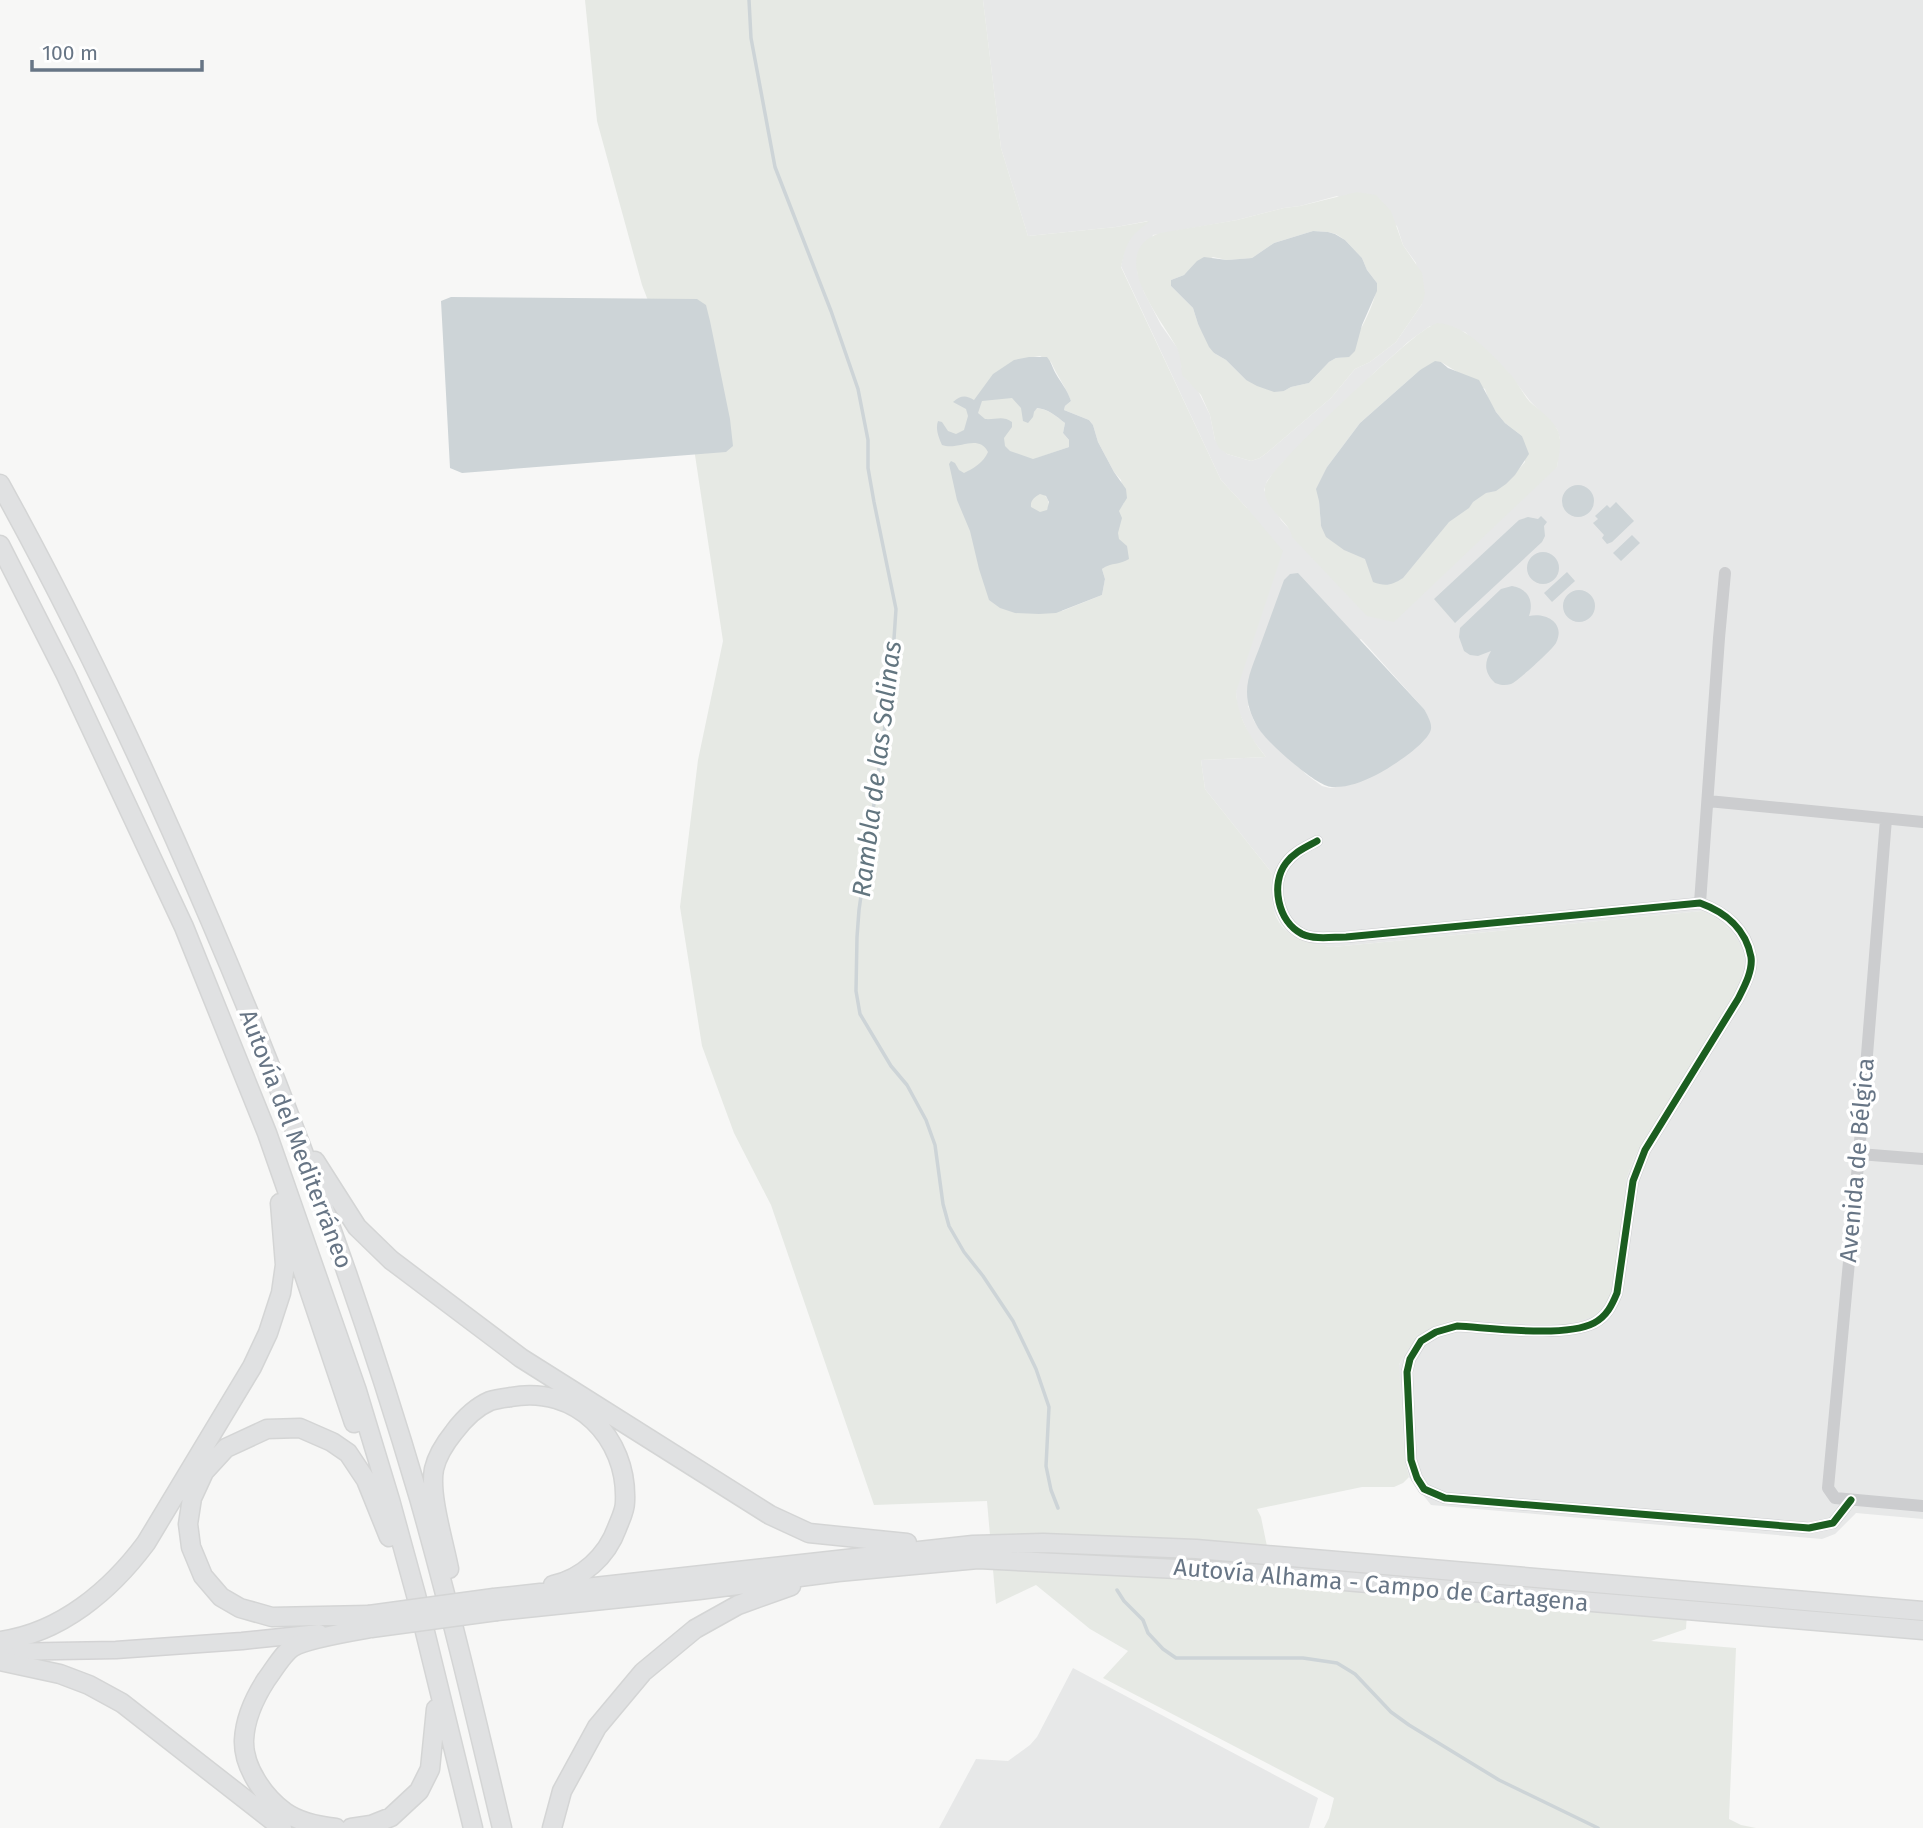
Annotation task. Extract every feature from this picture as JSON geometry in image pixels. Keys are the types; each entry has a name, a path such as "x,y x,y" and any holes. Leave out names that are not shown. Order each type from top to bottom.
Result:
{"highway":[{"name":"Autovía del Mediterráneo","path":"0,484 137,752 296,1129 337,1241 418,1497 458,1641 502,1828"},
{"name":"Autovía del Mediterráneo","path":"0,545 66,675 184,927 267,1133 332,1317 371,1440 416,1595 473,1828"},
{"path":"137,827 152,875 254,1128 376,1487 436,1709 464,1828"},
{"path":"296,1129 357,1227 391,1260 521,1358 770,1515 808,1533 899,1544 962,1540 972,1545"},
{"path":"0,1643 45,1629 76,1611 110,1585 146,1543 252,1367 268,1333 281,1293 285,1265 280,1203"},
{"path":"496,1604 565,1583 594,1564 613,1540 626,1505 623,1471 610,1439 584,1411 558,1398 528,1394 490,1401 463,1420 446,1441 434,1469 435,1497 454,1591 509,1828"},
{"path":"389,1537 366,1480 348,1453 332,1442 300,1428 267,1429 226,1448 204,1472 192,1498 188,1524 191,1548 203,1576 221,1597 240,1608 272,1617 370,1621 972,1545"},
{"name":"Autovía Alhama - Campo de Cartagena","path":"972,1545 1043,1543 1196,1549 1923,1611"},
{"name":"Autovía Alhama - Campo de Cartagena","path":"838,1572 978,1559 1238,1572 1923,1630"},
{"path":"496,1604 699,1590 838,1572"},
{"path":"552,1828 562,1791 597,1727 643,1672 695,1629 738,1605 838,1572"},
{"path":"1891,1608 1902,1602 1923,1604"},
{"path":"336,1828 316,1826 287,1813 264,1791 250,1769 244,1741 249,1713 260,1690 275,1667 293,1647 370,1621"},
{"path":"0,1661 60,1674 89,1685 122,1703 282,1828"},
{"path":"351,1828 371,1825 391,1817 419,1791 430,1769 436,1709"}],"main road":[{"path":"0,1643 117,1642 370,1621"},
{"path":"0,1652 117,1650 242,1641 370,1621"}],"street":[{"path":"1700,903 1725,573"},
{"path":"1708,802 1923,822"},
{"name":"Avenida de Bélgica","path":"1851,1500 1835,1498 1828,1488 1885,819"},
{"path":"1317,841 1286,862 1279,875 1278,895 1281,908 1291,925 1302,934 1313,937 1346,937 1700,903 1718,910 1740,932 1751,958 1745,986 1738,999 1645,1150 1633,1181 1618,1293 1611,1308 1596,1322 1568,1331 1457,1326 1421,1341 1410,1359 1407,1372 1411,1460 1424,1489 1445,1498 1809,1528 1833,1523 1851,1500 1923,1506"},
{"path":"1858,1154 1923,1159"}],"shaded area":[{"path":"585,0 983,0 1001,148 1028,236 1150,221 1130,240 1121,267 1221,480 1283,551 1236,692 1246,727 1266,757 1201,760 1205,789 1272,873 1273,905 1282,926 1302,940 1333,947 1702,911 1730,930 1740,944 1744,960 1742,975 1732,998 1634,1158 1626,1180 1615,1282 1611,1295 1602,1308 1594,1316 1565,1325 1453,1320 1427,1331 1414,1341 1399,1365 1405,1460 1409,1477 1394,1487 1362,1487 1257,1509 1273,1576 1370,1574 1423,1589 1687,1612 1686,1629 1651,1641 1736,1648 1729,1819 1756,1828 1324,1828 1334,1798 1103,1678 1128,1651 1090,1629 1036,1585 996,1604 987,1501 874,1505 771,1205 734,1133 702,1046 680,907 698,760 723,641 687,402 642,285 597,121","holes":["1040,356 1051,362 1071,401 1064,410 1089,420 1093,425 1098,442 1121,480 1124,503 1118,511 1117,563 1111,563 1102,569 1105,579 1102,595 1062,611 1047,510 1048,501 1043,494 1037,458 1069,447 1069,440 1063,433 1065,423 1044,410 1036,408 1034,412 1022,359"]},
{"path":"983,0 1923,0 1923,1519 1856,1513 1835,1534 1822,1539 1431,1505 1409,1477 1405,1460 1399,1376 1399,1365 1405,1353 1417,1337 1439,1324 1453,1320 1498,1321 1626,1180 1634,1158 1732,998 1743,955 1727,927 1702,911 1333,947 1313,945 1288,933 1274,911 1270,893 1272,873 1205,789 1201,760 1266,757 1249,735 1237,707 1247,508 1221,480 1121,266 1126,243 1148,221 1028,236 1001,148","holes":["1337,196 1397,226 1403,245 1416,263 1422,304 1396,342 1370,362 1355,369 1331,398 1268,452 1251,461 1227,454 1215,440 1210,415 1197,389 1187,380 1178,349 1161,325 1144,292 1137,271 1153,235 1237,220","1430,326 1465,332 1511,376 1557,429 1560,439 1557,467 1292,537 1292,532 1281,520 1264,490 1267,481 1283,462 1408,342","1361,639 1424,709 1429,719 1352,784 1330,788 1322,786 1307,775 1262,733 1248,706"]},
{"path":"1357,192 1376,195 1391,211 1403,245 1422,273 1425,294 1422,304 1396,342 1370,362 1355,369 1331,398 1268,452 1251,461 1227,454 1219,448 1201,395 1182,375 1177,348 1142,287 1137,270 1137,255 1144,242 1160,233","holes":["1313,231 1328,232 1345,240 1362,258 1377,283 1373,301 1360,331 1345,357 1329,362 1309,383 1284,391 1246,380 1226,360 1214,353 1198,324 1193,308 1171,286 1171,280 1213,257 1227,260 1252,258 1274,243"]},
{"path":"1313,231 1328,232 1345,240 1362,258 1377,283 1377,291 1362,325 1355,351 1349,357 1336,358 1329,362 1309,383 1274,392 1246,380 1226,360 1214,353 1198,324 1193,308 1171,286 1171,280 1184,275 1204,257 1227,260 1252,258 1274,243"},
{"path":"451,297 697,299 706,305 710,321 733,446 726,452 462,473 450,468 441,301"},
{"path":"1437,323 1458,329 1478,342 1514,378 1530,402 1545,414 1559,433 1557,467 1394,622 1367,616 1292,537 1287,526 1267,501 1265,486 1286,458 1331,413 1398,351","holes":["1441,362 1485,389 1496,412 1522,436 1525,462 1506,484 1496,491 1486,493 1449,522 1403,578 1368,566 1365,559 1344,550 1321,526 1319,501 1327,467 1360,423 1420,370"]},
{"path":"1047,357 1071,401 1064,410 1089,420 1093,425 1098,442 1126,489 1127,498 1119,511 1122,518 1118,533 1119,539 1127,546 1129,559 1102,569 1105,579 1102,595 1056,613 1015,613 1000,608 989,600 970,531 957,500 949,464 951,461 955,463 964,473 978,465 988,452 984,446 973,443 942,445 937,430 938,421 942,422 948,431 956,434 964,430 968,416 966,409 953,402 964,396 974,400 993,374 1014,360","holes":["1012,398 1021,408 1023,421 1028,423 1037,408 1048,411 1065,423 1063,433 1069,440 1069,447 1033,459 1010,451 1005,446 1004,438 1012,427 1012,422 1002,418 985,419 978,413 982,401","1040,494 1046,496 1049,502 1047,510 1040,512 1031,507 1033,499"]},
{"path":"1435,361 1479,380 1496,412 1522,436 1529,454 1506,484 1496,491 1486,493 1449,522 1403,578 1389,584 1378,584 1373,582 1365,559 1344,550 1326,537 1321,526 1316,489 1327,467 1360,423 1420,370"},
{"path":"1578,485 1589,490 1594,501 1589,512 1578,517 1567,512 1562,501 1567,490"},
{"path":"1616,502 1634,521 1607,544 1602,538 1604,535 1593,523 1598,519 1595,516 1607,505 1610,508"},
{"path":"1541,516 1547,522 1542,542 1455,623 1434,599 1519,520 1528,517 1538,519"},
{"path":"1632,535 1640,543 1621,561 1613,553"},
{"path":"1543,552 1554,557 1559,568 1554,579 1543,584 1532,579 1527,568 1532,557"},
{"path":"1567,572 1575,581 1552,602 1544,593"},
{"path":"1298,573 1424,709 1431,724 1423,742 1406,756 1374,776 1348,786 1325,785 1295,764 1261,732 1248,703 1247,686 1250,674 1284,580 1290,574"},
{"path":"1512,586 1523,590 1529,597 1529,616 1542,616 1553,620 1558,636 1553,647 1527,672 1511,684 1503,685 1495,683 1487,671 1486,663 1491,651 1478,656 1470,655 1464,651 1459,637 1460,628 1501,589"},
{"path":"1579,590 1590,595 1595,606 1590,617 1579,622 1568,617 1563,606 1568,595"},
{"path":"1073,1668 1318,1798 1309,1828 939,1828 976,1759 1008,1761 1037,1737"}],"waterway":[{"name":"Rambla de las Salinas","path":"749,0 751,38 775,167 858,389 868,440 868,468 896,609 891,683 859,910 856,991 860,1014 891,1066 907,1085 926,1120 935,1145 943,1204 949,1226 1013,1321 1036,1369 1049,1407 1046,1466 1058,1508"},
{"name":"Rambla de las Salinas","path":"1117,1590 1143,1620 1148,1633 1176,1658 1303,1658 1337,1663 1355,1674 1391,1712 1409,1725 1499,1780 1598,1828"}],"cycle path":[{"path":"1317,841 1289,859 1278,881 1282,912 1294,928 1307,936 1346,937 1700,903 1718,911 1733,923 1744,938 1751,957 1749,973 1738,999 1645,1150 1633,1181 1617,1293 1606,1314 1581,1328 1528,1331 1457,1326 1436,1332 1421,1341 1410,1359 1407,1372 1411,1460 1424,1489 1445,1498 1809,1528 1833,1523 1851,1500"}]}
